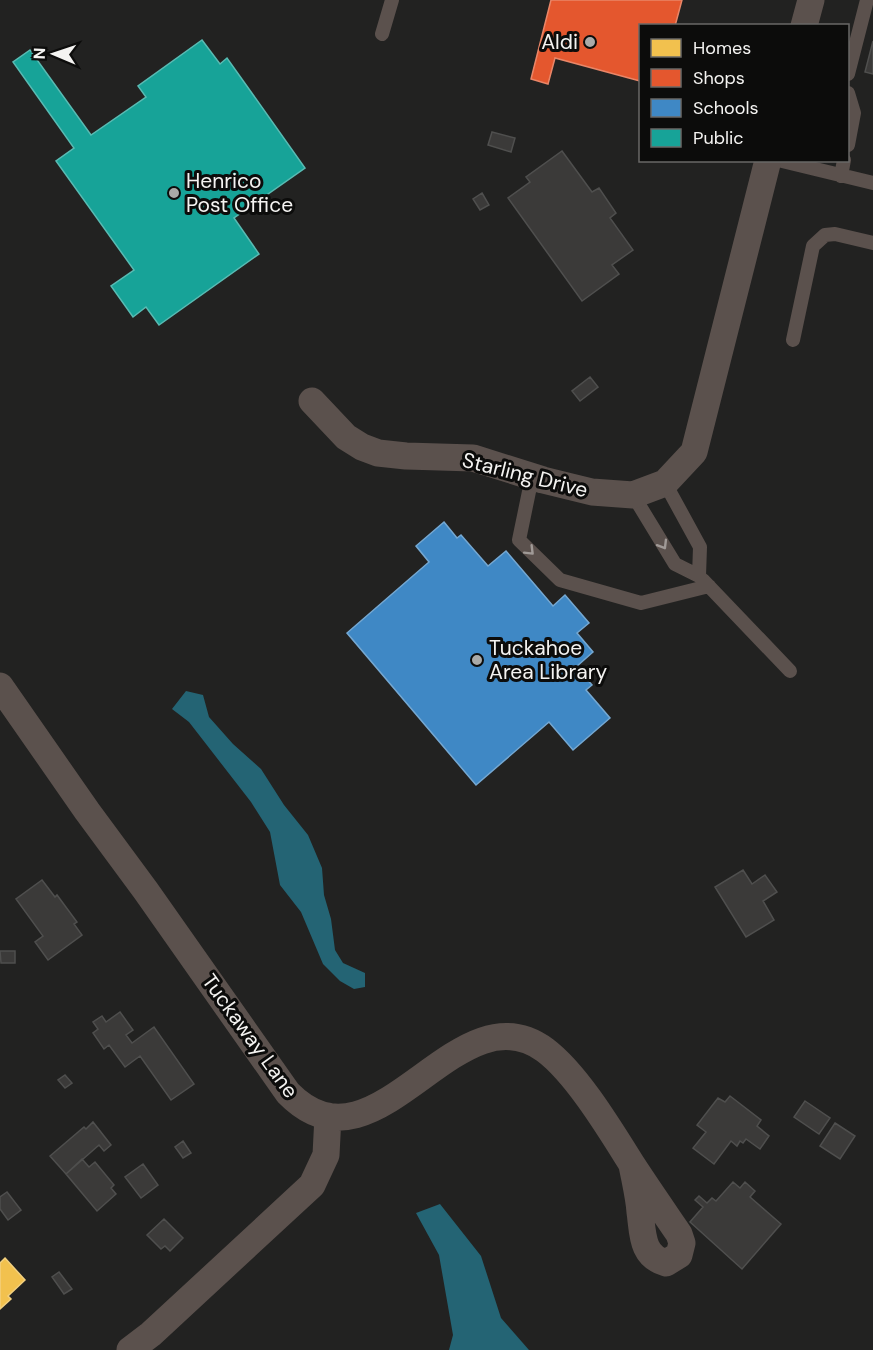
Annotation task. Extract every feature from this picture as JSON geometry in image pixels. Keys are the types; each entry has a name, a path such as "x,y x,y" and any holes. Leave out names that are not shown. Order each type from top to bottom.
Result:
{"street":[{"path":"805,24 811,0"},
{"name":"Starling Drive","path":"306,394 346,437 378,453 473,458 532,477 592,492 633,495 665,483 694,452 767,162"},
{"name":"Tuckaway Lane","path":"0,686 288,1093 307,1109 328,1116"},
{"path":"130,1350 151,1334 312,1185 326,1155 328,1116 349,1116 386,1102 463,1049 479,1041 502,1036 525,1040 544,1049 564,1068 591,1103 632,1165"}],"lane":[{"path":"382,34 392,0"},
{"path":"849,70 867,0"},
{"path":"849,96 854,113 849,140"},
{"path":"786,162 873,183"},
{"path":"841,176 844,162"},
{"path":"793,340 813,246 825,235 835,234 873,243"},
{"path":"532,477 519,540 560,580 641,603 704,581"},
{"path":"665,483 700,547 704,581"},
{"path":"633,495 675,564 704,581 790,671"}],"water":[{"path":"186,691 203,695 209,717 233,744 261,769 284,805 308,835 322,868 324,895 331,919 335,950 343,963 365,973 365,987 354,989 340,981 323,964 301,912 280,885 270,832 251,802 189,722 172,709"},
{"path":"440,1204 481,1256 501,1318 529,1350 449,1350 453,1335 439,1255 416,1213"}],"building: Homes":[{"path":"5,1258 25,1280 8,1296 11,1299 0,1309 0,1263"}],"building: Shops":[{"name":"Aldi","path":"551,0 682,0 676,24 639,24 639,81 555,58 548,84 531,79"}],"building: Schools":[{"name":"Tuckahoe Area Library","path":"444,522 457,538 461,535 488,566 506,551 553,606 565,595 589,623 577,633 593,652 576,667 592,685 586,690 610,718 573,750 549,722 476,785 347,633 429,562 416,546"}],"building: Public":[{"name":"Henrico Post Office","path":"202,40 220,64 227,58 305,168 234,218 259,254 159,325 146,307 133,317 111,286 134,270 56,161 74,148 13,62 30,50 91,135 146,97 138,86"}],"building: Other":[{"path":"873,41 873,74 865,72"},
{"path":"492,132 515,138 511,152 488,145"},
{"path":"562,151 592,192 599,188 616,213 610,218 633,250 612,265 619,274 582,301 508,198 530,182 526,177"},
{"path":"482,193 489,205 480,210 473,199"},
{"path":"590,377 598,387 580,401 572,391"},
{"path":"743,870 752,884 765,875 777,892 763,901 774,920 746,937 715,887"},
{"path":"42,880 55,897 57,895 77,922 74,924 82,935 48,960 35,942 43,936 16,899"},
{"path":"0,951 15,951 15,963 1,963"},
{"path":"120,1012 133,1030 126,1035 132,1043 154,1027 194,1084 171,1100 140,1056 125,1067 109,1045 104,1049 93,1033 98,1029 93,1022 102,1016 106,1022"},
{"path":"65,1075 72,1083 65,1088 58,1080"},
{"path":"730,1096 761,1120 757,1126 769,1136 760,1149 746,1139 743,1143 740,1141 737,1146 731,1141 714,1164 693,1148 706,1132 697,1125 718,1098 725,1102"},
{"path":"805,1101 830,1118 819,1134 794,1117"},
{"path":"93,1122 111,1145 104,1151 99,1145 66,1174 50,1156"},
{"path":"835,1123 855,1136 840,1159 820,1146"},
{"path":"183,1141 191,1153 183,1158 175,1147"},
{"path":"82,1159 89,1167 95,1162 114,1185 111,1188 116,1194 97,1211 66,1174"},
{"path":"143,1164 158,1185 141,1198 125,1177"},
{"path":"733,1182 740,1188 745,1182 755,1191 750,1197 781,1224 742,1269 690,1222 703,1207 695,1200 699,1196 707,1203 712,1198 716,1201"},
{"path":"7,1192 21,1210 8,1220 0,1209 0,1197"},
{"path":"164,1219 183,1238 170,1251 165,1246 161,1249 147,1235"},
{"path":"59,1272 72,1289 64,1294 52,1277"}],"place":[{"name":"Aldi","path":"590,42"},
{"name":"Henrico Post Office","path":"174,193"},
{"name":"Tuckahoe Area Library","path":"477,660"}]}
